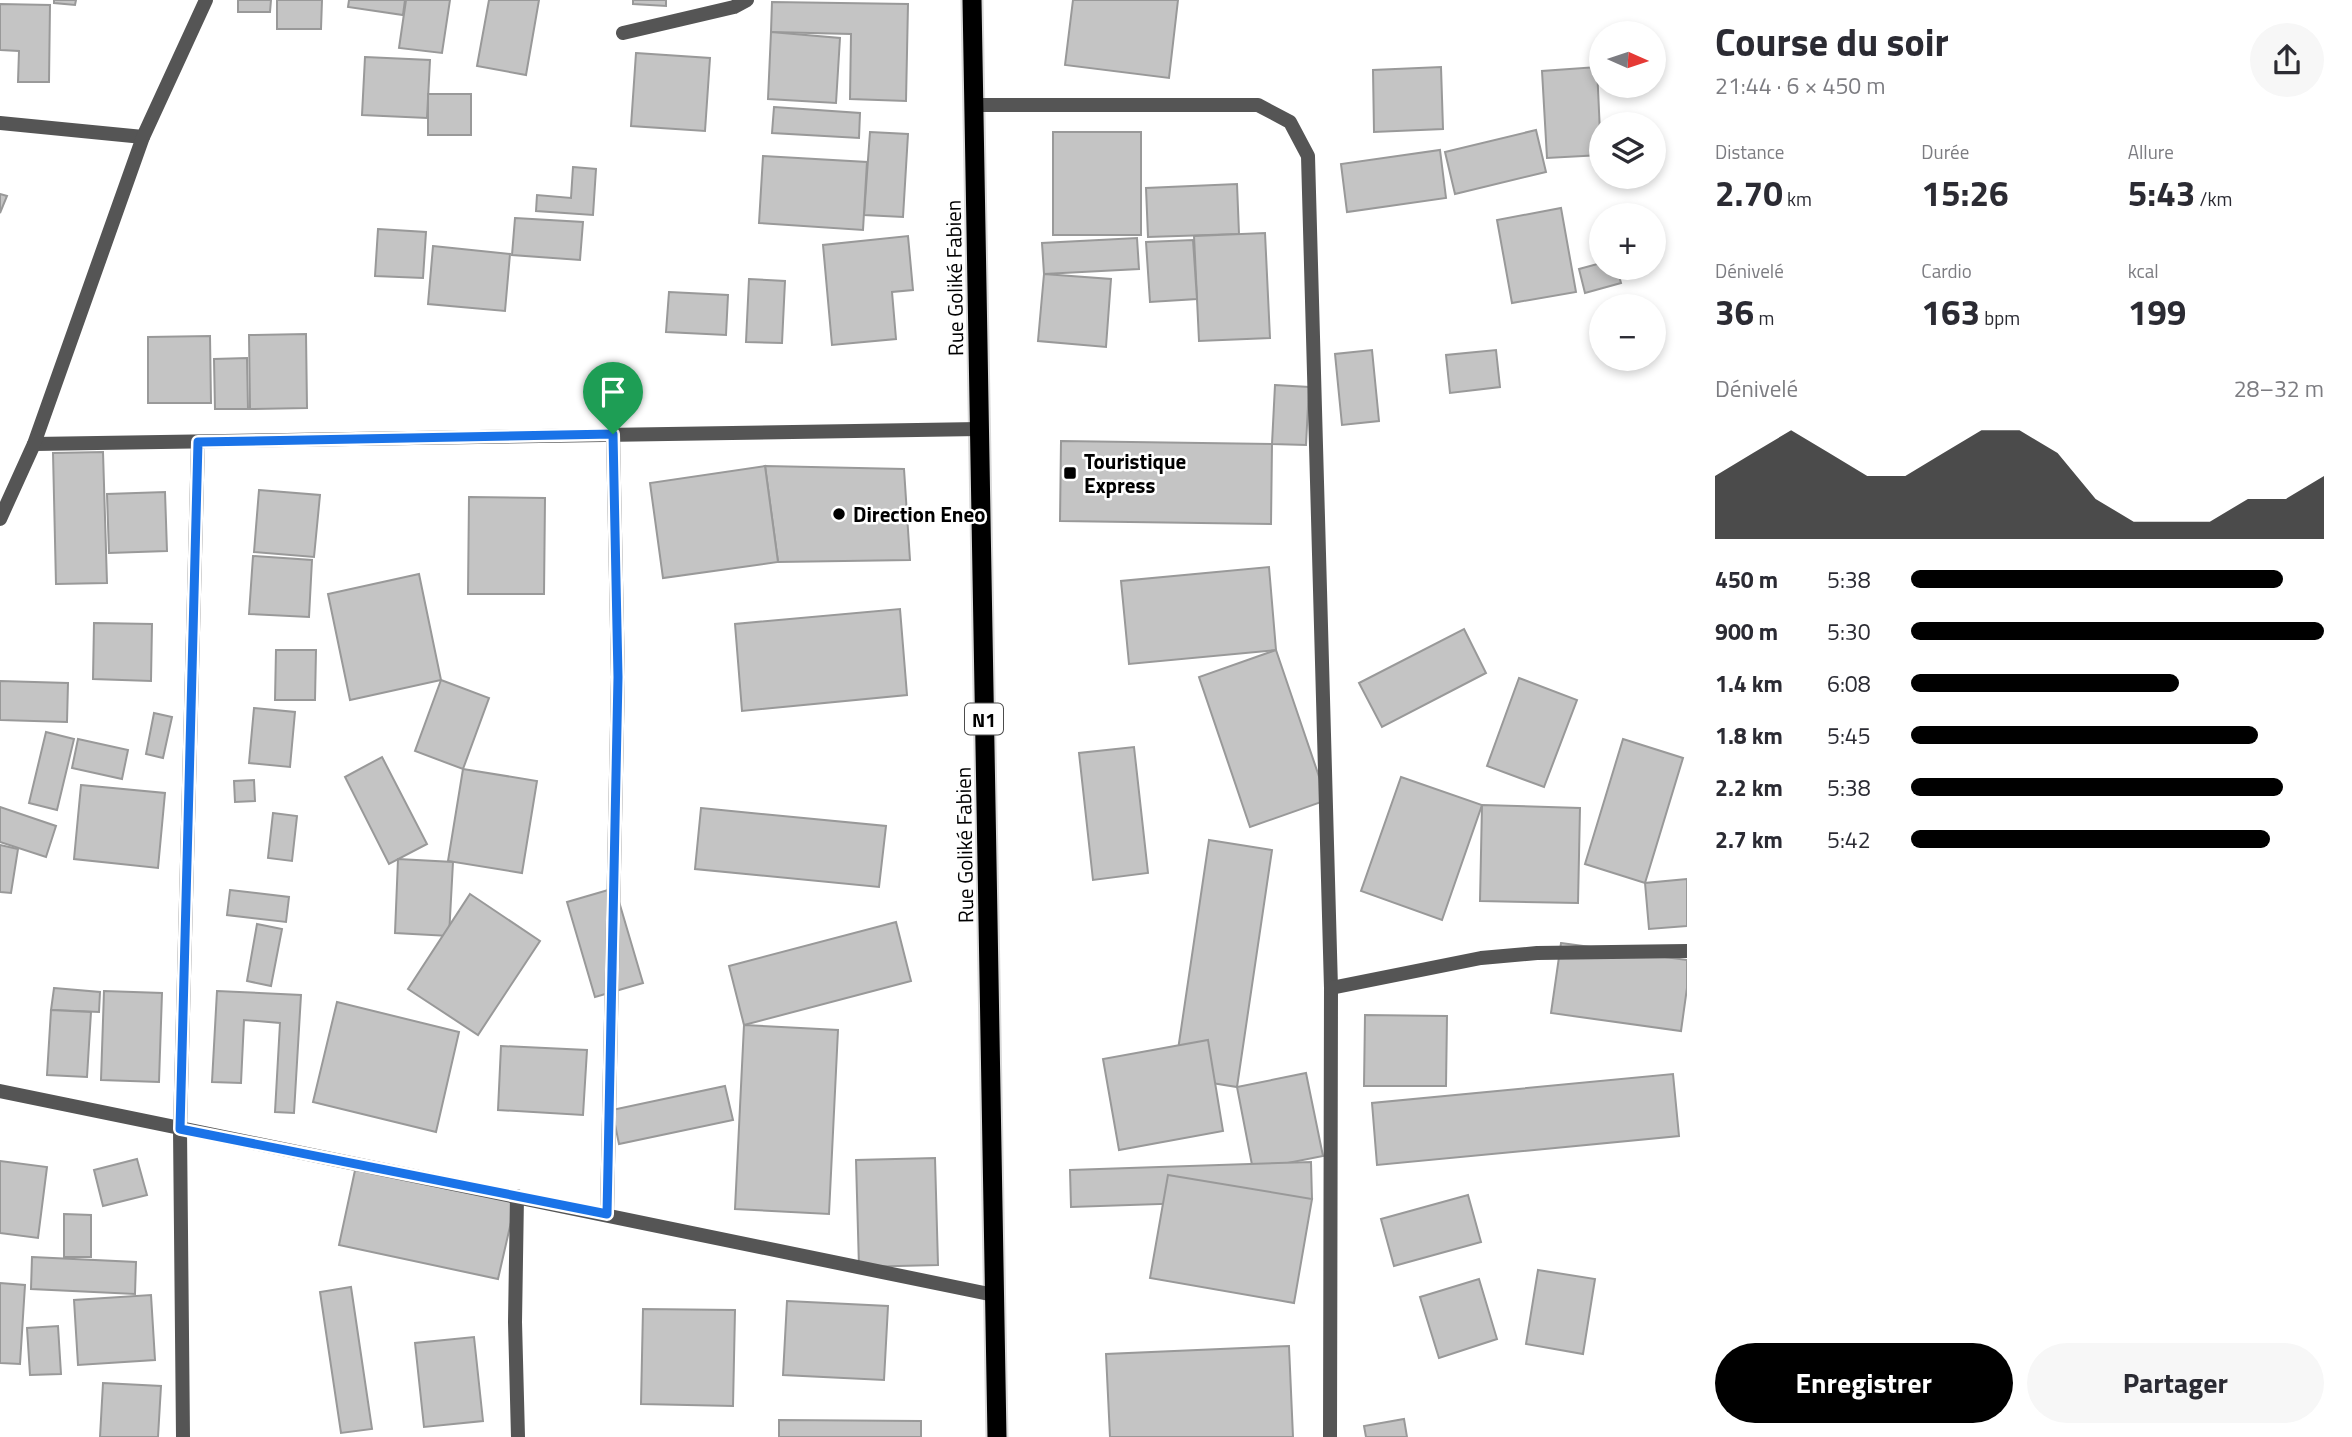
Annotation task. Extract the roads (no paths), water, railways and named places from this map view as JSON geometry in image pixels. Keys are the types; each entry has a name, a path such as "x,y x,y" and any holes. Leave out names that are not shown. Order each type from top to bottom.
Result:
{"highway":[{"name":"Rue Goliké Fabien","path":"972,0 997,1437"}],"street":[{"path":"0,519 34,444 143,137 206,0"},
{"path":"623,33 734,7 747,0"},
{"path":"973,105 1258,105 1290,122 1308,156 1331,988 1330,1437"},
{"path":"0,123 143,137"},
{"path":"34,444 979,429"},
{"path":"607,1214 618,677 613,434"},
{"path":"183,1437 180,1129 198,442"},
{"path":"1331,988 1481,958 1523,954 1687,951"},
{"path":"0,1091 994,1295"},
{"path":"517,1196 515,1322 518,1437"}],"place":[{"name":"Touristique Express","path":"1070,473"},
{"name":"Direction Eneo","path":"839,514"}]}
